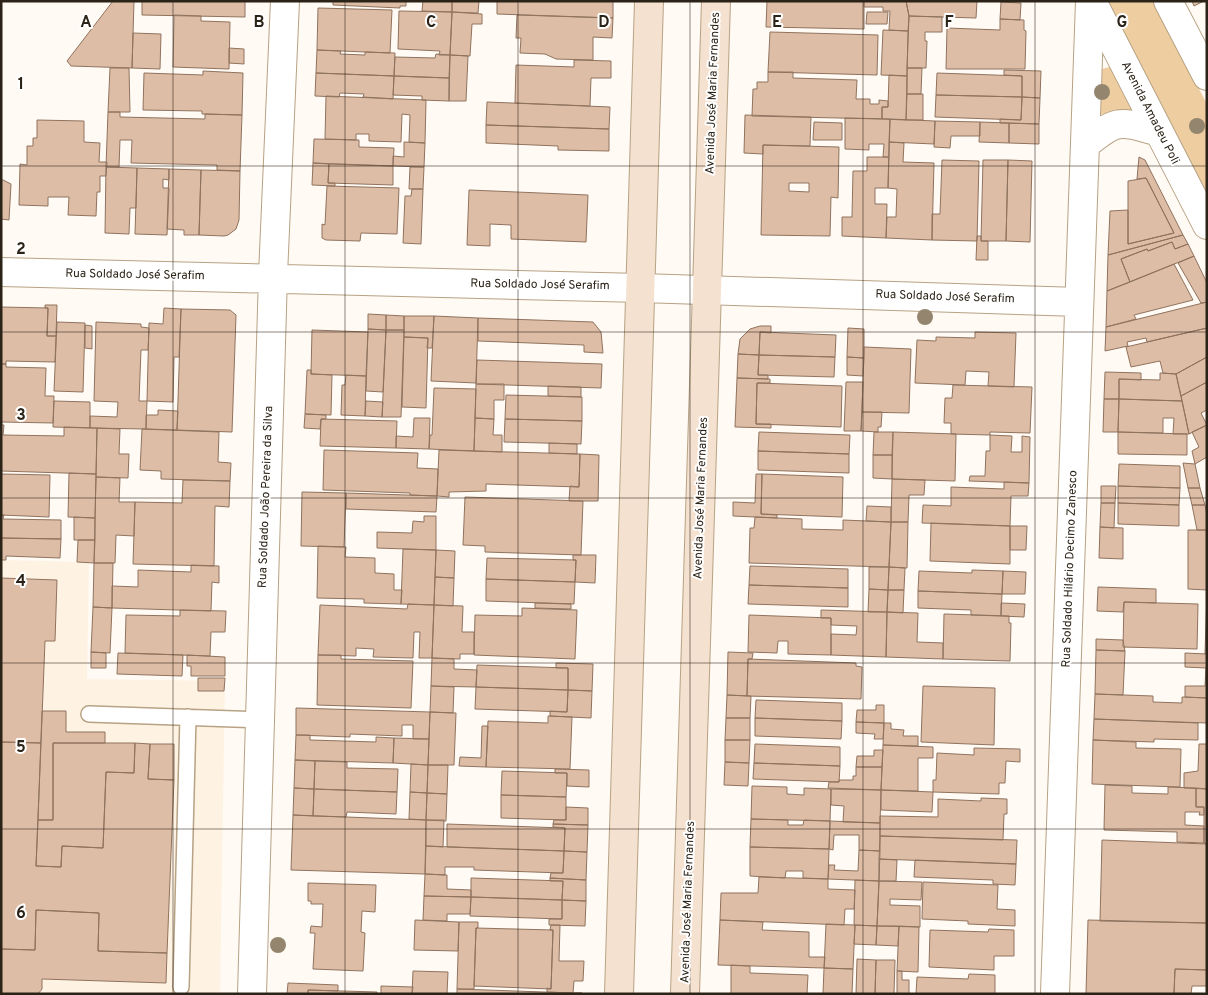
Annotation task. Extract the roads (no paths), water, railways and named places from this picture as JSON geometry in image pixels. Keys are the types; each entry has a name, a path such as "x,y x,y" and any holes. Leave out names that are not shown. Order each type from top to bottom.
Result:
{"main road":[{"path":"619,994 649,1"},
{"name":"Avenida José Maria Fernandes","path":"685,994 716,1"}],"street":[{"name":"Rua Soldado João Pereira da Silva","path":"252,994 273,279 285,1"},
{"name":"Avenida Amadeu Poli","path":"1091,1 1207,225"},
{"name":"Rua Soldado Hilário Decimo Zanesco","path":"1055,994 1091,1"},
{"path":"1168,1 1207,76"},
{"path":"1085,145 1103,130 1117,124 1129,124 1159,132"},
{"name":"Rua Soldado José Serafim","path":"1,272 641,288 1079,302"}],"lane":[{"path":"89,714 260,720"},
{"path":"181,987 188,717"}]}
